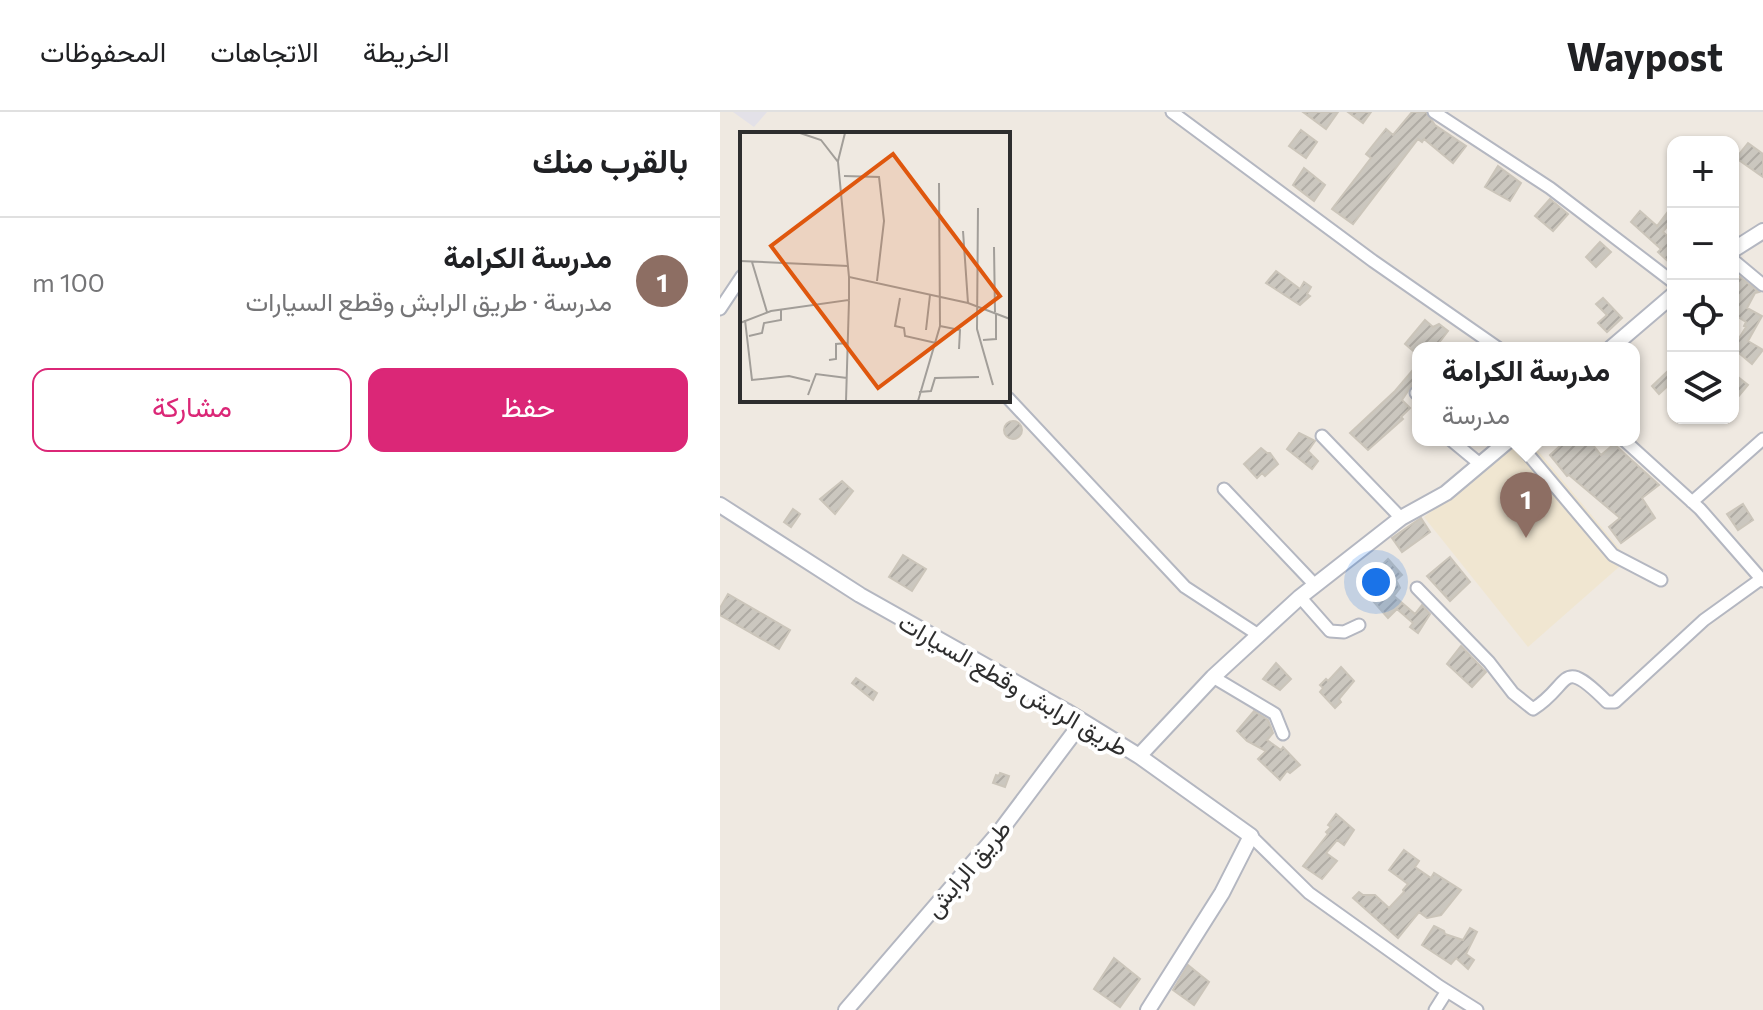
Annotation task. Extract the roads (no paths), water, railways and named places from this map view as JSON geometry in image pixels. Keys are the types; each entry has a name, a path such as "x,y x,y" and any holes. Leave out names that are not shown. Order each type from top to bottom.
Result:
{"main road":[{"path":"1739,246 1763,231"},
{"path":"1618,342 1667,300"},
{"name":"طريق الرابش وقطع السيارات","path":"720,505 870,601 1139,756 1213,677 1300,597 1401,518 1446,493 1502,446"},
{"name":"طريق الرابش","path":"846,1010 1001,830 1082,722"},
{"path":"1139,756 1251,836 1222,893 1148,1010"}],"street":[{"path":"1172,112 1373,261 1489,342"},
{"path":"1434,112 1550,188 1670,280"},
{"path":"1739,265 1763,285"},
{"path":"720,309 740,279"},
{"path":"1010,400 1185,587 1257,634"},
{"path":"1322,436 1401,518"},
{"path":"1692,502 1763,439"},
{"path":"1458,446 1480,464"},
{"path":"1521,446 1613,555 1661,580"},
{"path":"1417,588 1489,662 1513,693 1533,709 1565,677 1574,676 1584,680 1607,702 1615,702 1704,620 1762,580 1692,502 1631,446"},
{"path":"1224,489 1315,585"},
{"path":"1300,597 1330,631 1344,632 1359,625"},
{"path":"1213,677 1275,714 1283,734"},
{"path":"1251,836 1309,893 1477,1010"},
{"path":"1435,1010 1447,991"}],"place":[{"name":"مدرسة الكرامة","path":"1526,538"}]}
